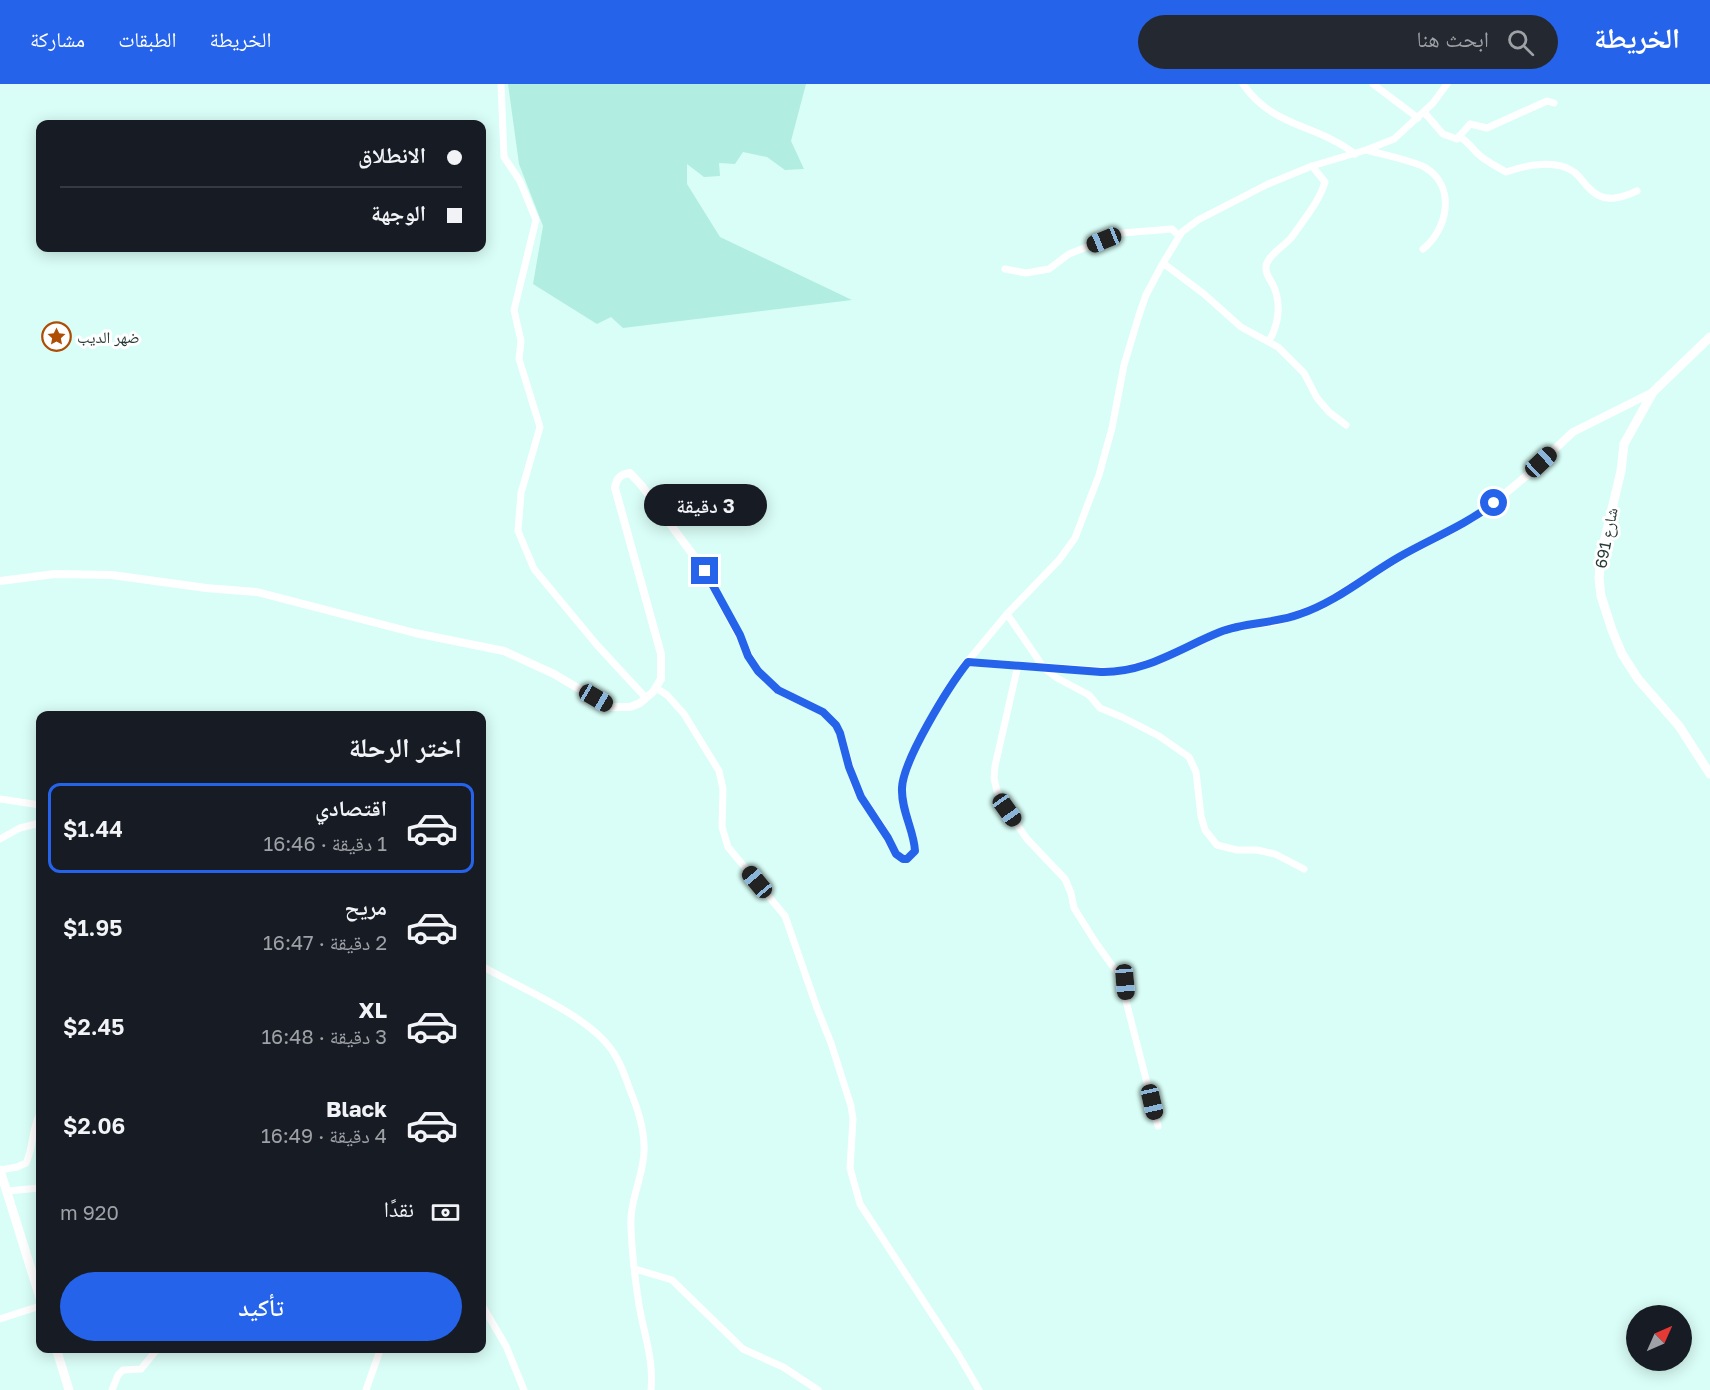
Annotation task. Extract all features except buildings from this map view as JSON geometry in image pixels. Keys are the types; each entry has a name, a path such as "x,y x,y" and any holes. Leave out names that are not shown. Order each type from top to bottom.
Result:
{"main road":[{"name":"شارع 691","path":"1710,338 1653,392 1624,444 1601,555 1599,578 1601,596 1622,654 1638,679 1679,726 1710,774"},
{"path":"0,1170 36,1285"},
{"path":"58,1353 69,1390"}],"street":[{"path":"501,84 504,157 520,181 536,220 514,310 521,341 519,358 540,427 521,494 518,531 534,569 597,645 646,698"},
{"path":"1243,84 1260,105 1270,112 1337,141 1355,154"},
{"path":"1372,84 1421,115 1443,134 1457,139 1470,124 1488,128 1547,101 1554,103"},
{"path":"0,581 55,574 92,574 257,592 415,633 504,651 532,663 610,707 630,707 646,698 661,679 661,654 615,488 619,477 630,474 635,477 693,553 716,591 748,656 758,671 778,690 823,712 836,725 861,797 896,854 903,859 910,858 915,851 915,843 902,800 904,774 954,678 1007,614 1059,560 1075,538 1099,475 1112,428 1124,365 1139,315 1146,295 1179,236 1189,225 1268,184 1312,166 1355,154 1394,139 1421,115 1447,84"},
{"path":"1460,136 1470,143 1486,161 1506,172 1526,166 1556,164 1573,171 1597,196 1621,198 1637,191"},
{"path":"1366,150 1424,166 1437,177 1446,200 1445,217 1430,243 1423,249"},
{"path":"1269,342 1278,317 1276,295 1266,266 1269,260 1290,240 1322,192 1325,182 1312,166"},
{"path":"1005,269 1026,273 1049,269 1070,254 1122,233 1172,229 1179,236"},
{"path":"1163,263 1204,294 1241,327 1278,347 1304,373 1317,398 1329,412 1346,425"},
{"path":"968,662 1116,672 1137,668 1175,654 1229,628 1278,621 1321,606 1401,556 1484,511 1573,432 1653,392"},
{"path":"1007,614 1044,668 1057,678 1089,695 1100,708 1159,736 1189,757 1196,772 1201,816 1205,830 1216,844 1237,850 1257,850 1275,854 1304,869"},
{"path":"1018,665 995,766 994,778 997,791 1027,839 1065,879 1074,908 1125,982 1126,1001 1158,1126"},
{"path":"656,688 667,695 684,714 719,771 723,789 722,827 728,847 785,916 851,1106 853,1119 850,1167 860,1204 979,1390"},
{"path":"0,800 36,804"},
{"path":"0,838 20,828 36,824"},
{"path":"486,968 555,1006 596,1032 612,1050 637,1106 644,1150 642,1171 631,1209 639,1305 653,1371 651,1390"},
{"path":"0,1170 26,1163 36,1122"},
{"path":"7,1191 36,1188"},
{"path":"635,1269 672,1280 743,1349 783,1367 818,1390"},
{"path":"0,1319 36,1307"},
{"path":"486,1312 506,1346 524,1390"},
{"path":"112,1390 118,1375 123,1370 141,1369 154,1353"},
{"path":"366,1390 379,1353"}],"green space":[{"path":"508,84 806,84 791,141 804,169 785,170 767,157 743,152 735,164 719,163 720,176 704,177 687,164 687,184 720,237 852,300 623,328 611,317 597,324 533,284 543,226 519,164"}],"place":[{"name":"ضهر الديب","path":"56,337"}],"route":[{"path":"705,571 740,635 748,656 758,671 778,690 823,712 836,725 861,797 881,826 896,854 907,859 915,851 915,843 902,800 904,774 909,760 954,678 968,662 1101,672 1137,668 1175,654 1229,628 1278,621 1321,606 1389,563 1457,527 1494,503"}]}
